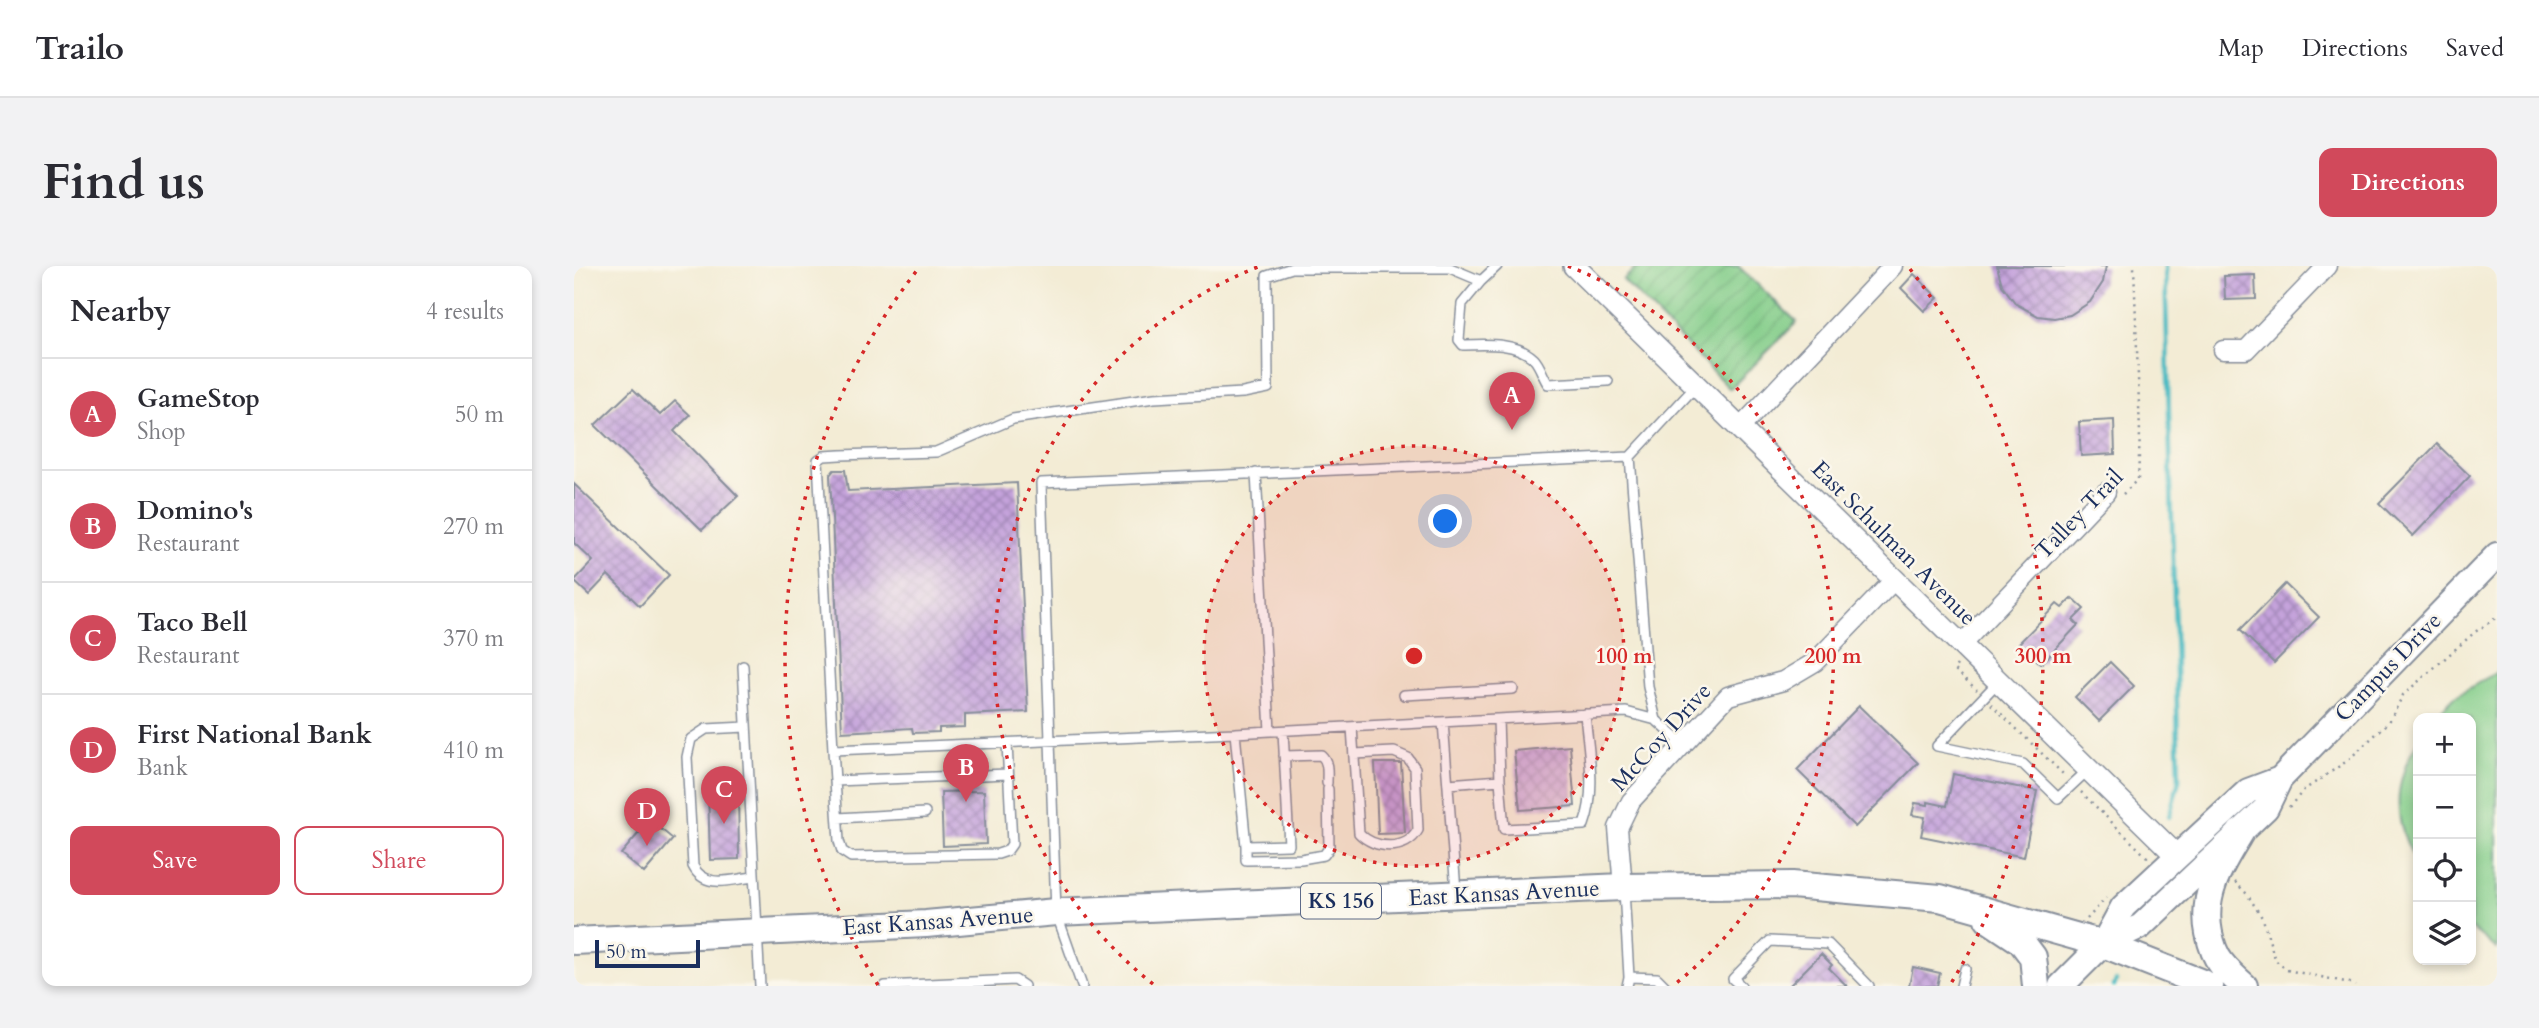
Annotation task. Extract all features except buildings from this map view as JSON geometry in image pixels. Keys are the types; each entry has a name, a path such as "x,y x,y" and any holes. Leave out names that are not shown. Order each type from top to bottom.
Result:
{"main road":[{"name":"Campus Drive","path":"2103,944 2141,926 2266,808 2280,779 2497,555"},
{"name":"Campus Drive","path":"2061,986 2103,944 2123,907 2248,791 2280,779"},
{"path":"2240,832 2220,865 2208,893 2207,921 2212,944 2220,961 2244,986"},
{"name":"East Kansas Avenue","path":"574,941 926,924 1056,912 1623,887 1792,885 1940,898 2103,944 2210,986"},
{"path":"1973,907 2021,941 2034,957 2036,986"}],"street":[{"name":"East Schulman Avenue","path":"1574,266 2178,857"},
{"path":"1740,428 1893,266"},
{"path":"2223,350 2246,350 2317,269"},
{"path":"1960,646 2112,495"},
{"name":"McCoy Drive","path":"1623,887 1618,828 1630,801 1728,696 1783,681 1815,662 1894,580"}],"lane":[{"path":"1497,266 1462,304 1459,340 1463,345 1507,346 1527,354 1536,361 1548,384 1608,382"},
{"path":"1007,743 1012,844 1007,851 851,857 842,851 833,750 818,460 832,456 936,452 1013,419 1154,398 1243,393 1268,388 1267,276 1292,268 1450,268 1481,281"},
{"path":"1082,986 1056,912 1041,483 1630,457 1697,386"},
{"path":"1630,457 1648,687 1656,720"},
{"path":"1256,473 1270,731"},
{"path":"743,666 760,986"},
{"path":"1998,682 1937,746 2023,764 2059,798 2088,770"},
{"path":"1404,695 1513,689"},
{"path":"833,750 1283,731 1626,712 1656,720 1684,744"},
{"path":"1497,719 1504,829 1584,825 1589,812 1591,783 1585,714"},
{"path":"1443,722 1457,895"},
{"path":"746,727 706,729 691,739 687,757 693,866 698,876 707,882 754,877"},
{"path":"1352,727 1359,833 1368,843 1406,844 1414,838 1418,830 1415,768 1408,758 1394,752 1354,754"},
{"path":"1245,846 1289,845 1283,731"},
{"path":"1235,733 1246,860 1301,859 1324,855 1329,848 1327,766 1321,755 1284,756"},
{"path":"835,781 1008,774"},
{"path":"1448,784 1500,780"},
{"path":"838,818 925,813"},
{"path":"1623,887 1628,981 1657,978 1665,986"},
{"path":"1741,986 1733,979 1770,941 1828,944 1869,986"},
{"path":"1961,986 1965,969"},
{"path":"886,986 1016,980 1024,986"}],"path":[{"name":"Talley Trail","path":"2112,495 2138,479 2140,433 2134,266"},
{"path":"2288,808 2304,790 2347,761 2389,722 2403,695 2475,632 2497,617"},
{"path":"1999,712 2061,772"},
{"path":"2084,795 2147,857"},
{"path":"2227,874 2246,894 2263,919 2275,960 2287,970 2355,986"}],"green space":[{"path":"1638,266 1738,266 1797,322 1730,389 1623,280"},
{"path":"2497,672 2497,949 2476,932 2476,713 2438,713 2454,697"},
{"path":"2413,750 2413,856 2403,834 2398,803 2403,772"}],"waterway":[{"path":"2165,266 2179,780 2169,817"},
{"path":"2114,986 2116,981"}],"place":[{"name":"GameStop","path":"1512,430"},
{"name":"Domino's","path":"966,802"},
{"name":"Taco Bell","path":"724,824"},
{"name":"First National Bank","path":"647,846"}]}
